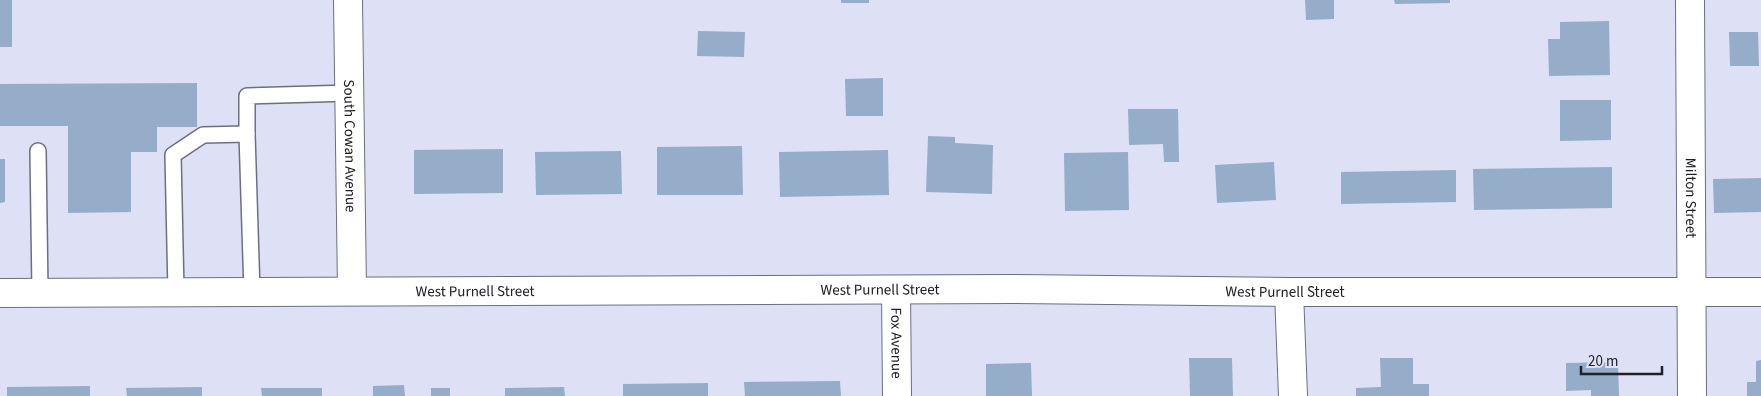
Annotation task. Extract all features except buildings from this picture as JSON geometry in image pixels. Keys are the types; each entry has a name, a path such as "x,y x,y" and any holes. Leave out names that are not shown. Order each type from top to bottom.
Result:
{"street":[{"name":"South Cowan Avenue","path":"348,0 352,291"},
{"name":"Milton Street","path":"1690,0 1692,396"},
{"name":"West Purnell Street","path":"0,293 896,291 1010,289 1289,292 1761,292"},
{"name":"Fox Avenue","path":"896,291 897,396"},
{"path":"1289,292 1293,396"}],"lane":[{"path":"252,292 247,96 350,94"},
{"path":"176,292 172,155 203,135 247,134"},
{"path":"38,151 40,292"}]}
